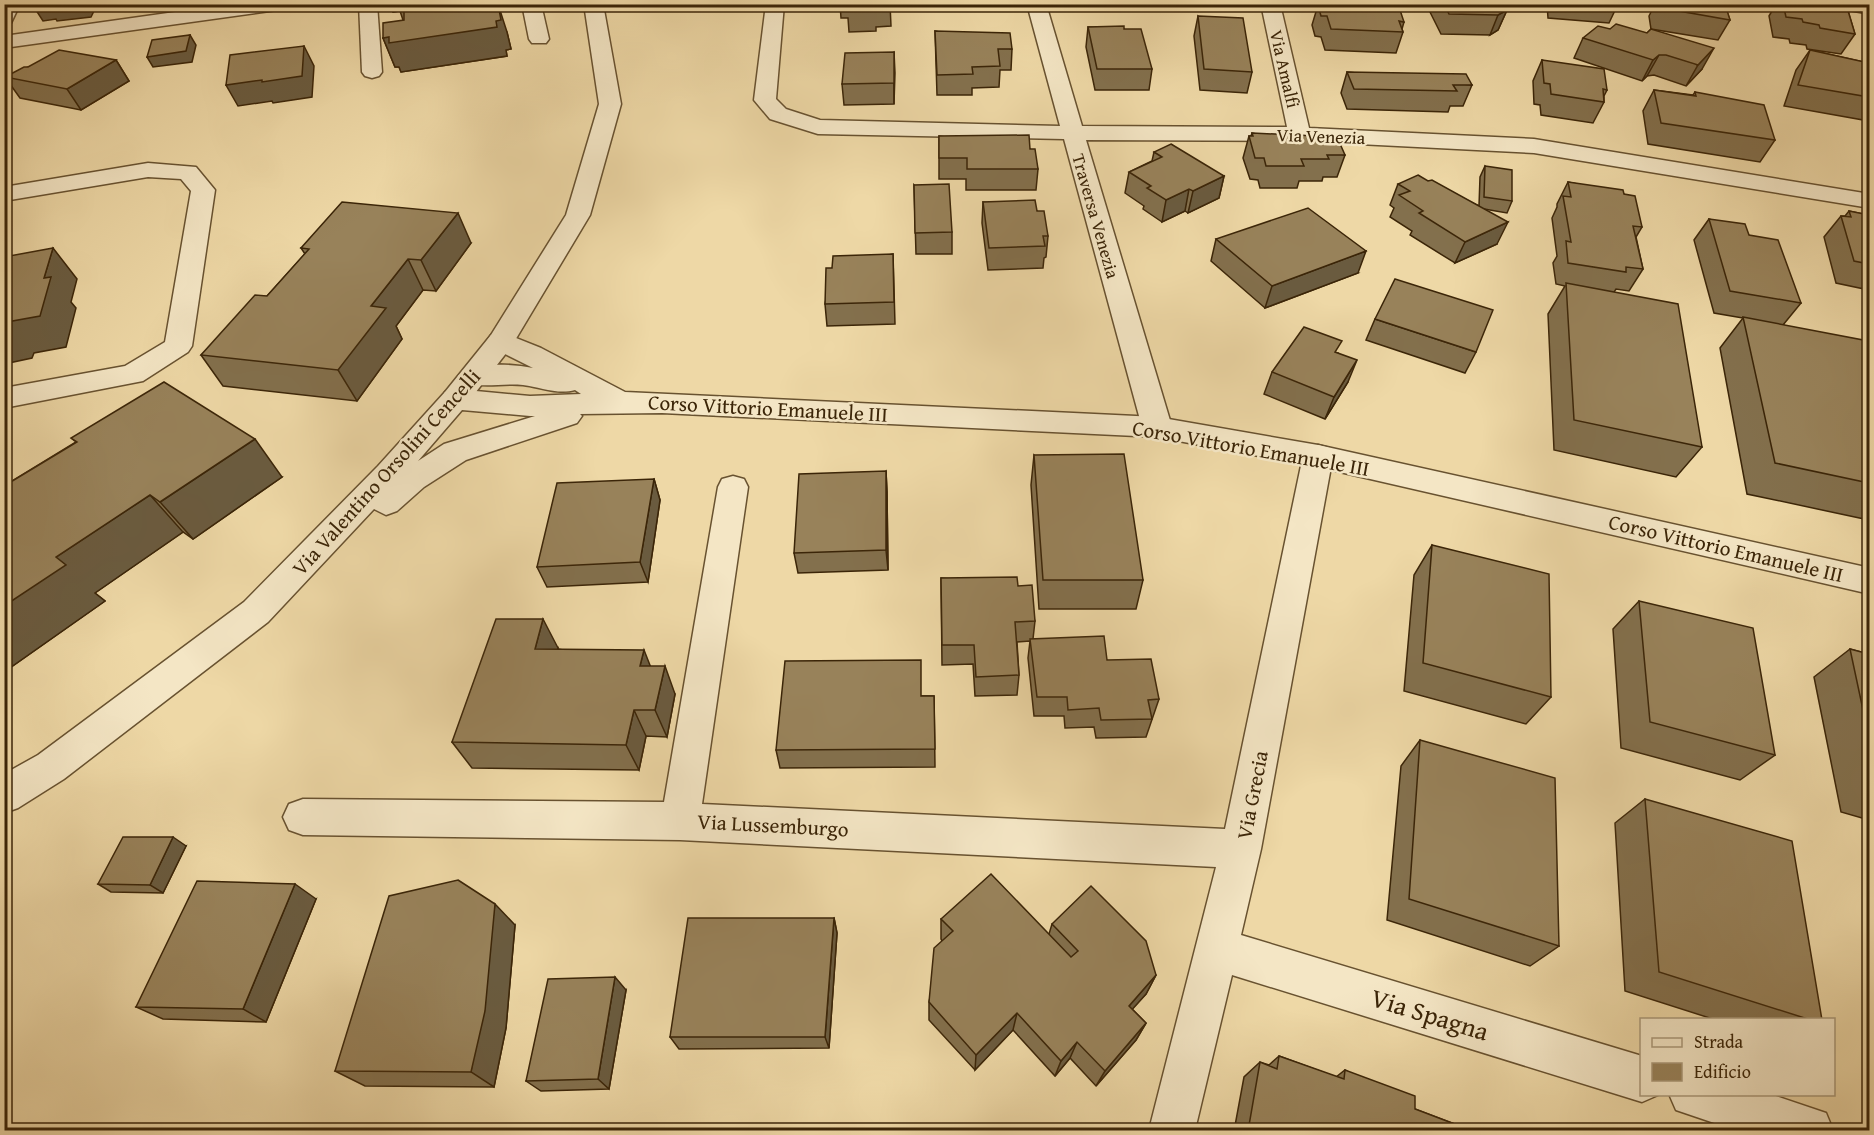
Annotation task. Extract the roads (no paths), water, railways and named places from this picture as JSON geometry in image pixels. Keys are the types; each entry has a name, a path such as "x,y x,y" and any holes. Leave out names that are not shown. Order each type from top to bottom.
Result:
{"street":[{"path":"4,19 11,4"},
{"path":"368,4 372,72"},
{"path":"531,4 539,39"},
{"name":"Via Valentino Orsolini Cencelli","path":"4,795 51,768 256,612 389,474 465,388 501,341 578,214 610,104 593,4"},
{"name":"Via Venezia","path":"775,4 765,99 778,114 818,127 1072,133 1299,134 1534,146 1869,201"},
{"name":"Traversa Venezia","path":"1036,4 1157,427"},
{"name":"Via Amalfi","path":"1270,4 1299,134"},
{"path":"4,42 272,5"},
{"path":"4,194 148,170 188,172 203,190 178,346 133,374 4,398"},
{"name":"Corso Vittorio Emanuele III","path":"501,341 534,355 587,386 621,402"},
{"name":"Corso Vittorio Emanuele III","path":"465,388 521,375 587,386"},
{"name":"Corso Vittorio Emanuele III","path":"465,388 530,406 621,402 1157,427 1318,456 1869,581"},
{"name":"Corso Vittorio Emanuele III","path":"329,536 384,504 413,479 455,452 552,420 621,402"},
{"name":"Via Grecia","path":"1172,1131 1241,849 1318,456"},
{"path":"680,821 733,487"},
{"name":"Via Lussemburgo","path":"303,818 680,821 1241,849"},
{"name":"Via Spagna","path":"1218,949 1640,1079"},
{"path":"1695,1096 1809,1131"}]}
